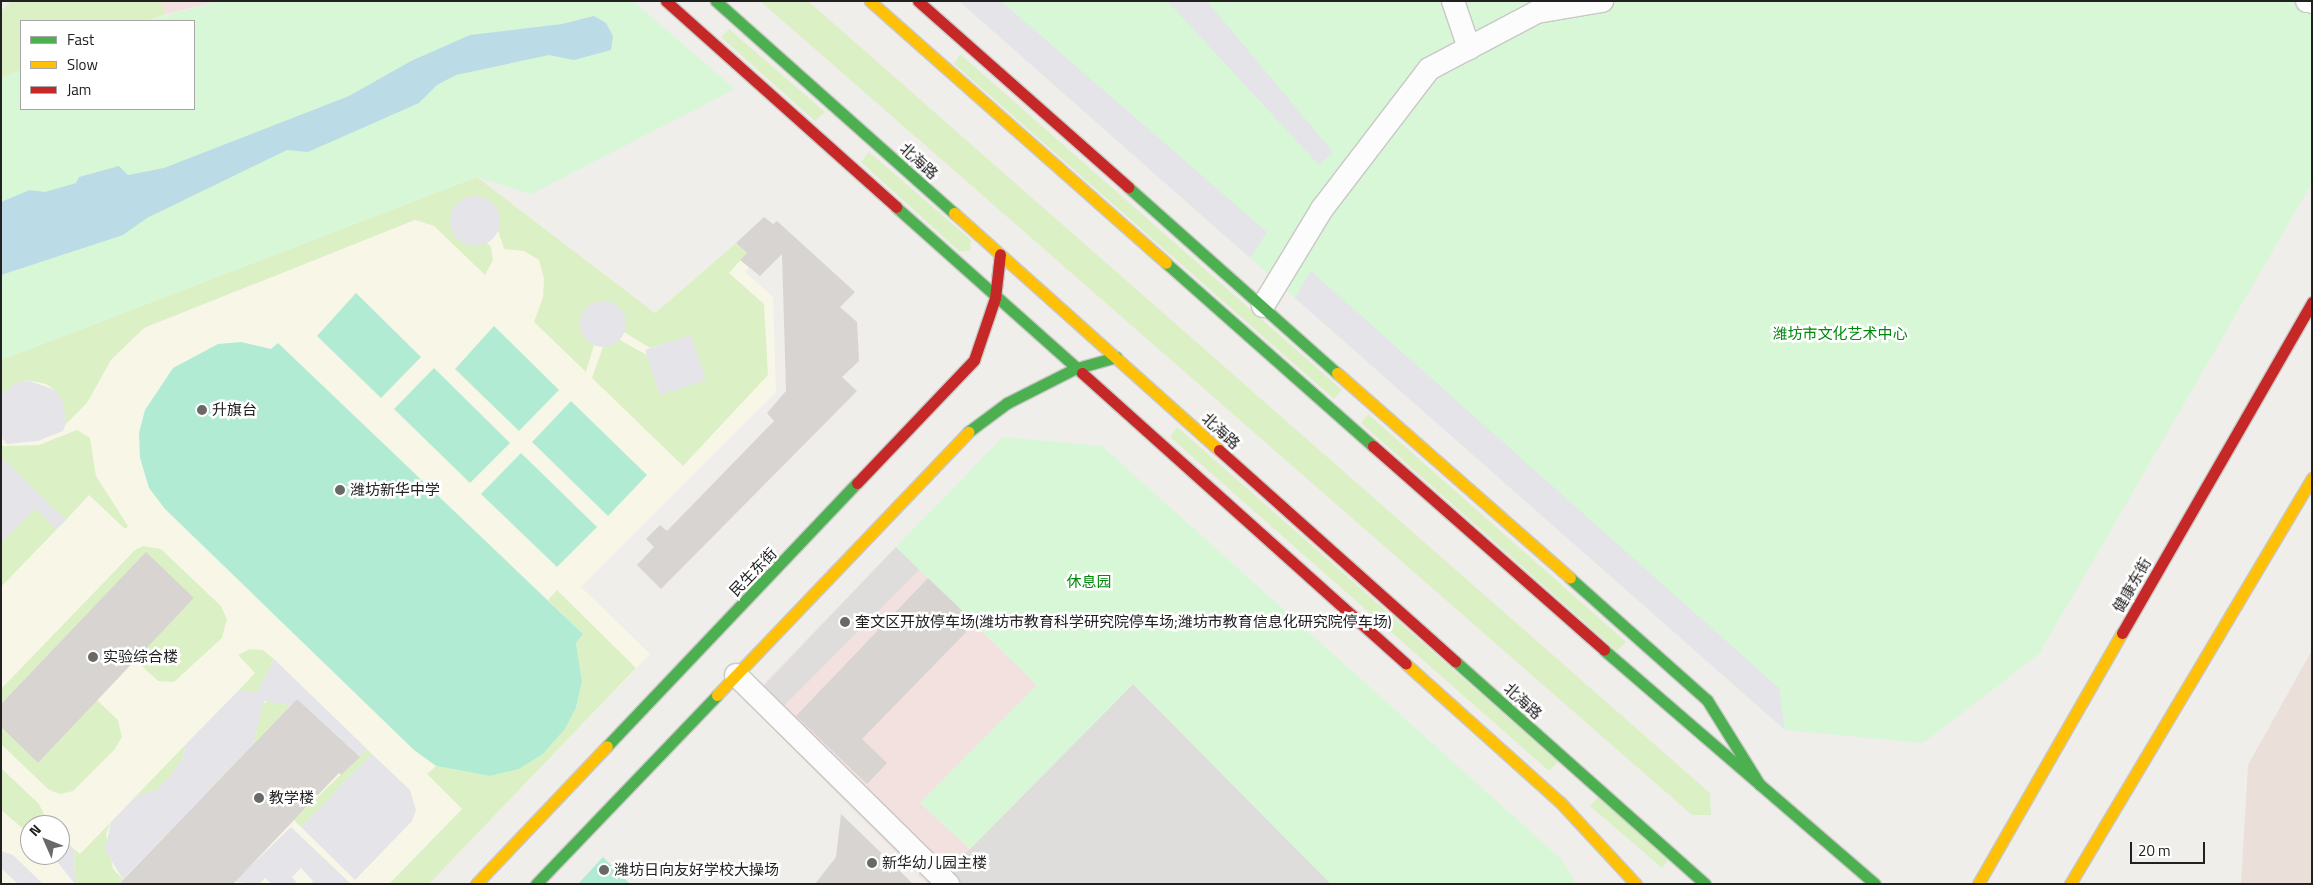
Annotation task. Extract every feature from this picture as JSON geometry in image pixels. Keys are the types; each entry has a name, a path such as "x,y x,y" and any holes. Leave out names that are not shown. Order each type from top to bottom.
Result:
{"main road":[{"path":"666,1 1074,369 1560,802 1636,884"},
{"name":"北海路","path":"716,1 1705,884"},
{"path":"870,1 1765,793 1875,884"},
{"path":"918,1 1708,700 1765,793"},
{"name":"民生东街","path":"476,884 974,360 995,298 1000,254"},
{"name":"健康东街","path":"1978,884 2312,302"},
{"path":"536,884 972,428 1007,403 1074,369 1116,357"},
{"path":"1339,417 1360,392"},
{"path":"2070,884 2312,478"},
{"path":"1635,678 1657,655"},
{"path":"1560,802 1585,776"}],"street":[{"path":"1453,1 1468,48"},
{"path":"1263,306 1322,209 1429,69 1537,12 1602,1"},
{"path":"2307,1 2312,2"},
{"path":"736,674 948,884"}],"shaded area":[{"path":"160,1 219,1 166,14"},
{"path":"959,1 1001,1 1267,232 1250,258"},
{"path":"1167,1 1207,1 1333,152 1319,165"},
{"name":"潍坊新华中学","path":"477,177 655,313 736,243 747,253 741,260 749,267 745,272 773,297 776,392 581,587 650,654 429,884 1,884 1,360"},
{"path":"475,196 493,203 500,221 493,239 475,246 457,239 450,221 457,203"},
{"path":"1311,271 1779,688 1785,730 1295,298"},
{"path":"603,301 616,305 622,311 626,324 622,337 616,343 603,347 590,343 584,337 580,324 584,311 590,305"},
{"path":"691,335 706,380 660,395 645,350"},
{"path":"27,380 55,390 62,399 66,423 63,431 38,441 7,444 1,437 1,395 16,383"},
{"path":"1,457 66,520 57,529 35,509 1,543"},
{"path":"896,547 1037,685 920,803 970,849 935,884 927,884 746,702"},
{"name":"奎文区开放停车场(潍坊市教育科学研究院停车场;潍坊市教育信息化研究院停车场)","path":"896,547 920,569 781,709 760,690"},
{"path":"2312,650 2312,884 2241,884 2248,765"},
{"path":"274,659 367,749 360,757 297,699 291,705 264,701 253,745 123,879 105,851 111,822 135,797 157,789 168,779 182,759 186,744 239,690 257,693"},
{"path":"1133,684 1331,884 935,884"},
{"path":"372,754 410,790 416,810 412,821 355,880 301,827"},
{"path":"291,827 351,884 311,884 313,881 301,868 292,877 298,884 272,884 265,878 259,884 234,882"},
{"path":"70,845 74,849 75,884 60,865 70,865"},
{"path":"1,851 13,855 20,862 20,865 23,865 43,884 18,884 1,868"}],"green space":[{"path":"11,1 160,1 166,14 149,20 20,20 20,70 1,78 1,11"},
{"path":"219,1 633,1 735,89 531,194 477,177 1,360 1,78 20,70 20,110 195,110 195,20 150,20"},
{"path":"760,1 808,1 1710,793 1711,815 1692,815"},
{"name":"潍坊市文化艺术中心","path":"959,1 2312,1 2312,183 2039,654 1923,743 1785,730"},
{"path":"729,29 825,112 815,121 721,37"},
{"path":"960,54 1342,390 1334,399 954,64"},
{"path":"869,152 971,240 970,251 959,251 861,162"},
{"path":"477,177 655,313 736,243 747,253 729,273 764,304 768,375 683,466 592,378 603,347 620,340 647,355 660,395 691,336 650,348 624,332 625,326 585,338 594,345 586,372 534,322 543,297 544,279 539,260 524,251 504,249 498,230 451,227 461,242 487,243 491,247 493,260 485,275 434,226 415,220 144,328 111,360 87,403 65,425 55,390 46,384 27,380 16,383 1,395 1,360"},
{"path":"356,293 421,357 381,398 317,336"},
{"path":"494,326 559,390 519,431 455,369"},
{"path":"241,342 271,349 278,343 583,634 576,643 582,681 576,708 565,729 543,754 519,769 490,776 436,766 414,750 165,509 149,488 140,458 139,433 145,410 173,368 218,344"},
{"path":"434,368 510,443 470,483 394,409"},
{"path":"571,401 647,475 608,516 532,442"},
{"path":"1368,414 1626,642 1617,651 1361,423"},
{"path":"1177,427 1558,762 1549,771 1170,437"},
{"path":"77,430 90,438 96,476 128,526 125,529 89,495 66,520 1,457 1,446 39,445"},
{"name":"休息园","path":"1003,437 1102,446 1562,860 1576,884 1331,884 1133,684 970,849 920,803 1037,685 896,547"},
{"path":"521,453 597,527 557,567 481,494"},
{"path":"35,508 57,529 1,587 1,543"},
{"path":"143,546 161,549 221,606 227,619 222,638 174,682 158,681 135,660 194,598 146,553 1,704 1,689 135,550"},
{"path":"557,590 636,668 429,884 389,884 462,809 427,774 436,766 490,776 519,769 543,754 565,729 576,708 582,681 576,643 583,634 548,600"},
{"path":"250,649 263,650 274,659 257,693 239,690 255,673 238,655"},
{"path":"97,700 118,720 122,737 115,749 73,791 60,794 49,790 1,744 1,727 38,763"},
{"path":"270,700 291,705 253,745 260,705"},
{"path":"186,744 182,759 168,779 157,789 135,797"},
{"path":"367,749 372,754 301,827 294,820"},
{"path":"1,768 39,804 44,814 20,815 20,826 1,810"},
{"path":"1598,797 1668,860 1662,868 1590,806"},
{"path":"111,822 106,834 113,869 123,879 119,884 75,884 74,849 80,854"},
{"name":"潍坊日向友好学校大操场","path":"603,857 630,884 578,884"}],"water":[{"path":"594,16 606,23 613,36 611,50 574,60 549,55 456,75 437,85 419,103 308,152 287,150 147,218 123,235 1,275 1,202 30,190 45,192 76,183 79,177 119,166 128,175 164,168 349,96 411,61 470,35 562,24"}],"building":[{"path":"764,217 773,224 777,221 855,292 840,307 857,322 859,361 842,377 857,391 661,589 637,565 654,547 646,539 660,525 667,531 774,421 767,413 786,391 782,254 760,276 740,260 747,253 736,243"},
{"name":"实验综合楼","path":"146,552 194,598 38,763 1,727 1,704"},
{"path":"928,578 975,623 862,739 887,763 867,784 796,716"},
{"name":"教学楼","path":"297,699 360,757 341,775 339,773 233,884 119,884"},
{"path":"841,814 913,884 815,884 836,857"}],"traffic: fast":[{"path":"716,1 954,213"},
{"path":"1128,187 1337,373"},
{"path":"896,207 1082,373"},
{"path":"1166,263 1373,446"},
{"path":"968,432 1007,403 1074,369 1116,357"},
{"path":"607,746 857,483"},
{"path":"1570,578 1707,700 1760,785"},
{"path":"1604,650 1875,884"},
{"path":"1455,661 1705,884"},
{"path":"536,884 717,695"}],"traffic: slow":[{"path":"870,1 1166,263"},
{"path":"954,213 1219,450"},
{"path":"1337,373 1570,578"},
{"path":"717,695 968,432"},
{"path":"2070,884 2312,478"},
{"path":"1978,884 2122,633"},
{"path":"1406,664 1560,802 1636,884"},
{"path":"476,884 607,746"}],"traffic: jam":[{"path":"666,1 896,207"},
{"path":"918,1 1128,187"},
{"path":"857,483 974,360 995,298 1000,254"},
{"path":"2122,633 2312,302"},
{"path":"1082,373 1406,664"},
{"path":"1373,446 1604,650"},
{"path":"1219,450 1455,661"}],"place":[{"name":"升旗台","path":"202,410"},
{"name":"潍坊新华中学","path":"340,490"},
{"name":"奎文区开放停车场(潍坊市教育科学研究院停车场;潍坊市教育信息化研究院停车场)","path":"845,622"},
{"name":"实验综合楼","path":"93,657"},
{"name":"教学楼","path":"259,798"},
{"name":"新华幼儿园主楼","path":"872,863"},
{"name":"潍坊日向友好学校大操场","path":"604,870"}]}
